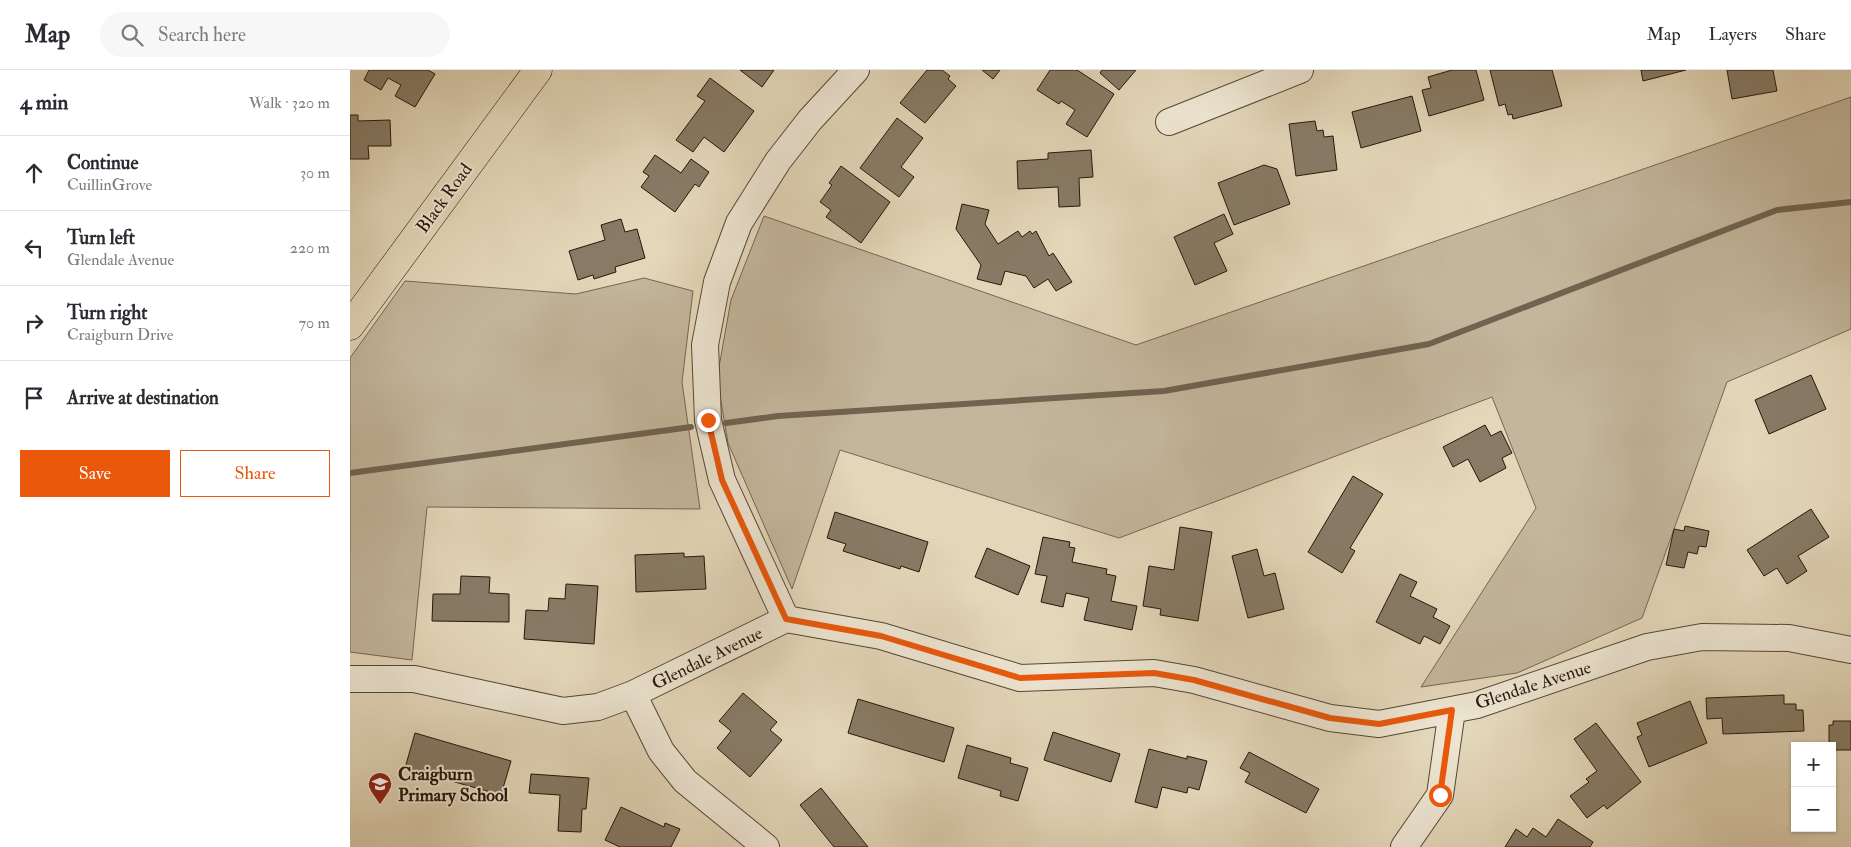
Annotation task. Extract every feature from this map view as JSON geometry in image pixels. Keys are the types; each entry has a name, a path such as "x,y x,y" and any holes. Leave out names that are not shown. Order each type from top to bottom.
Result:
{"main road":[{"name":"Black Road","path":"350,326 538,70"}],"street":[{"path":"786,619 722,480 708,420 705,345 717,282 740,223 778,160 810,120 856,70"},
{"path":"1168,122 1300,70"},
{"name":"Glendale Avenue","path":"350,679 414,679 563,711 598,707 633,694 786,619 881,636 1020,678 1154,673 1194,680 1330,718 1379,724 1477,705 1646,647 1702,637 1789,638 1851,650"},
{"path":"633,694 661,751 684,781 766,847"},
{"path":"1404,847 1440,795 1452,710"}],"shaded area":[{"path":"1851,97 1851,329 1727,382 1642,618 1517,673 1421,687 1536,508 1492,397 1119,538 840,450 792,589 728,443 717,378 731,300 764,216 1136,345"},
{"path":"644,278 693,291 682,382 700,509 427,507 412,660 350,652 350,358 405,281 576,294"}],"building":[{"path":"369,70 428,70 435,74 415,107 395,96 401,85 388,78 381,90 364,80"},
{"path":"740,70 774,70 762,87"},
{"path":"927,70 942,70 950,76 948,79 956,86 925,123 900,103"},
{"path":"982,70 1000,70 993,79"},
{"path":"1050,70 1077,70 1114,94 1087,137 1066,124 1075,110 1061,101 1059,104 1037,90"},
{"path":"1102,70 1136,70 1119,90 1100,73"},
{"path":"1452,70 1476,70 1484,100 1429,116 1422,90 1431,88 1428,77"},
{"path":"1490,70 1552,70 1562,106 1513,119 1512,114 1508,115 1505,104 1499,106"},
{"path":"1641,70 1686,70 1643,81"},
{"path":"1727,70 1773,70 1777,91 1732,99"},
{"path":"710,78 754,111 724,152 704,137 693,152 676,140 705,101 697,96"},
{"path":"1412,96 1421,131 1361,148 1352,112"},
{"path":"350,115 358,115 358,121 390,120 391,146 368,146 369,159 350,159"},
{"path":"897,118 923,138 901,167 914,177 899,197 860,168"},
{"path":"1315,121 1317,131 1323,130 1324,137 1333,136 1337,170 1296,176 1289,124"},
{"path":"1091,150 1093,177 1079,178 1080,206 1059,207 1058,187 1018,189 1017,161 1048,159 1048,153"},
{"path":"655,155 681,173 691,159 709,172 699,187 695,184 675,212 641,187 649,176 643,172"},
{"path":"1264,165 1277,169 1290,204 1234,225 1218,183"},
{"path":"841,166 890,202 861,243 826,217 831,210 820,202 832,185 829,183"},
{"path":"962,204 989,210 985,224 998,244 1018,231 1022,237 1030,231 1032,234 1036,231 1049,256 1053,253 1072,282 1056,291 1048,279 1034,288 1026,276 1005,271 1001,285 977,279 981,265 956,229"},
{"path":"1224,214 1233,234 1214,243 1227,271 1195,285 1174,237"},
{"path":"621,219 625,232 637,229 645,258 615,267 616,272 594,279 593,275 578,280 569,251 605,240 601,225"},
{"path":"1811,375 1826,409 1769,434 1755,400"},
{"path":"1485,425 1491,436 1501,431 1512,453 1502,458 1506,468 1480,482 1468,459 1453,467 1443,447"},
{"path":"1353,476 1383,494 1350,548 1355,551 1342,573 1308,552"},
{"path":"1811,509 1829,537 1798,556 1807,571 1787,584 1777,568 1764,576 1747,550"},
{"path":"835,512 928,542 919,572 901,566 900,569 843,551 846,544 827,538"},
{"path":"1685,526 1709,531 1706,547 1699,546 1697,554 1688,552 1684,568 1666,565 1674,529 1684,531"},
{"path":"1180,527 1212,532 1198,621 1160,615 1161,609 1143,606 1149,566 1174,570"},
{"path":"1043,537 1070,542 1069,547 1075,548 1072,562 1107,569 1106,574 1116,576 1111,601 1137,606 1132,630 1084,620 1089,598 1066,593 1063,607 1041,602 1047,576 1035,574"},
{"path":"987,548 1030,566 1018,595 975,577"},
{"path":"1257,549 1264,576 1275,573 1284,609 1248,618 1232,556"},
{"path":"684,553 684,557 704,556 706,589 636,592 635,555"},
{"path":"1400,574 1417,582 1410,596 1437,609 1433,617 1450,626 1440,644 1424,636 1420,644 1376,622"},
{"path":"461,576 490,577 489,593 509,594 509,622 432,621 433,594 460,594"},
{"path":"566,584 598,586 594,644 524,639 526,610 548,611 549,598 565,599"},
{"path":"743,693 777,722 770,730 782,740 750,777 717,748 731,731 719,721"},
{"path":"1784,695 1784,704 1796,704 1796,710 1803,710 1804,731 1723,734 1722,718 1707,719 1706,698"},
{"path":"858,699 954,728 944,762 848,733"},
{"path":"1690,701 1707,743 1649,767 1637,737 1642,735 1637,723"},
{"path":"1833,721 1851,721 1851,750 1836,750 1836,742 1829,742 1829,725 1833,725"},
{"path":"1596,723 1641,782 1607,809 1604,805 1587,818 1570,796 1589,782 1586,779 1597,771 1574,739"},
{"path":"1053,732 1120,754 1111,782 1044,760"},
{"path":"415,733 511,761 501,795 405,768"},
{"path":"967,745 1011,758 1010,763 1028,768 1018,801 1000,796 1001,791 958,778"},
{"path":"1149,749 1187,759 1187,756 1207,761 1199,790 1188,787 1187,793 1162,787 1157,808 1135,802"},
{"path":"1249,752 1319,789 1306,813 1245,782 1250,773 1240,768"},
{"path":"531,774 589,778 586,809 582,809 581,832 558,831 560,795 529,793"},
{"path":"821,788 868,847 834,847 800,805"},
{"path":"621,807 664,827 665,823 680,829 671,847 620,847 605,840"},
{"path":"1558,819 1593,842 1590,847 1505,847 1516,829 1527,837 1533,828 1546,837"}],"waterway":[{"path":"726,423 778,416 1164,391 1429,344 1777,210 1851,202"},
{"path":"350,473 691,427"}],"place":[{"name":"Craigburn Primary School","path":"380,805"}],"route":[{"path":"708,420 722,480 786,619 881,636 1020,678 1154,673 1194,680 1330,718 1379,724 1452,710 1440,795"}]}
